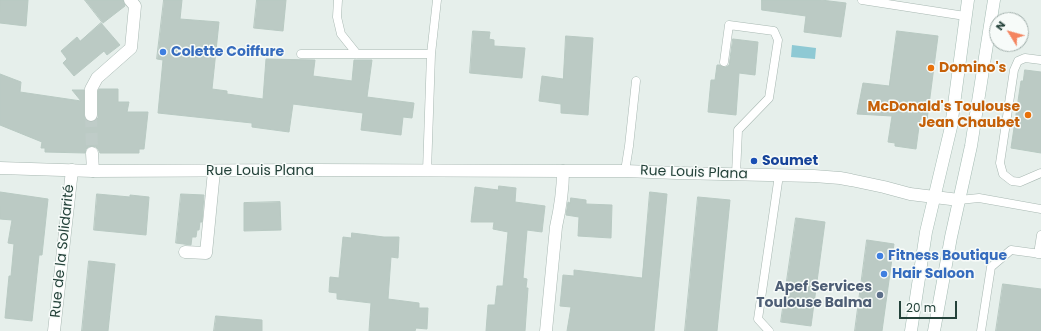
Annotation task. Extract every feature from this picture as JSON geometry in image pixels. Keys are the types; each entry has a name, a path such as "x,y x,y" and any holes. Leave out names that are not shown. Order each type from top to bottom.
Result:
{"street":[{"path":"91,115 91,89 97,78 131,48 135,6 130,0"},
{"path":"911,331 926,232 951,127 968,0"},
{"path":"934,331 951,237 971,146 994,0"},
{"path":"92,153 93,171"},
{"name":"Rue Louis Plana","path":"0,168 93,171 625,171 814,176 840,178 910,194 959,200"},
{"name":"Rue de la Solidarité","path":"54,331 72,170"},
{"path":"185,252 206,253 214,171"},
{"path":"546,331 563,171"}],"lane":[{"path":"338,0 337,17 341,34 357,54"},
{"path":"427,171 431,54 437,0"},
{"path":"862,0 965,16"},
{"path":"724,62 729,25 774,31 778,40 769,98 738,130 736,174"},
{"path":"301,54 431,54"},
{"path":"1041,60 1025,58 1018,61 1014,70 1000,163 1003,174 1012,181 1020,182 1041,173"},
{"path":"625,171 636,81"},
{"path":"769,331 758,319 778,175"},
{"path":"959,200 979,198 1041,209"},
{"path":"981,331 991,267 1011,250 1040,254 1041,235"}],"water":[{"path":"792,45 816,48 815,59 791,57"}],"building":[{"path":"0,0 28,0 26,26 0,23"},
{"path":"85,0 123,0 125,6 103,23"},
{"path":"164,0 182,0 180,19 219,22 212,89 227,91 227,94 263,99 266,59 315,60 313,76 352,81 354,60 372,60 367,97 414,103 412,118 403,117 401,135 361,130 363,113 293,104 289,132 252,127 252,123 158,113 163,60 157,59"},
{"path":"257,0 286,0 283,31 254,28"},
{"path":"762,0 821,0 846,3 841,37 804,32 806,16 762,10"},
{"path":"101,23 120,45 107,55 104,51 74,76 63,63 67,59 61,51 77,37 80,41"},
{"path":"473,31 490,32 489,39 494,40 494,46 525,48 522,78 470,73"},
{"path":"897,31 938,36 927,120 920,119 916,149 895,146 895,143 888,142 892,116 857,114 863,83 889,86"},
{"path":"566,36 593,38 588,115 561,113 561,104 539,101 542,76 563,79"},
{"path":"733,39 758,42 755,75 739,73 736,115 708,112 711,80 715,80 717,65 726,67 729,65"},
{"name":"McDonald's Toulouse Jean Chaubet","path":"1025,70 1041,72 1041,153 1011,148 1021,81 1023,81"},
{"path":"0,74 21,82 20,92 81,101 72,90 84,90 84,115 88,122 95,121 98,118 99,89 118,89 118,102 129,102 127,112 148,112 144,149 139,149 139,153 100,153 96,147 92,146 86,149 85,153 45,152 45,148 41,148 42,142 0,125"},
{"path":"499,186 516,188 515,202 545,206 542,232 527,230 523,278 527,279 526,288 528,288 525,331 486,331 488,305 495,305 497,286 503,286 508,232 493,229 494,222 471,222 475,187 498,190"},
{"path":"0,192 48,199 42,255 39,255 32,321 5,318 14,244 8,243 12,220 0,219"},
{"path":"650,192 667,194 654,331 567,331 571,307 560,306 563,275 574,276 574,270 642,278"},
{"path":"97,194 149,197 146,235 94,230"},
{"path":"181,194 204,195 202,222 200,222 196,237 192,237 191,245 176,243"},
{"path":"698,197 730,200 717,331 685,331"},
{"path":"571,198 586,200 586,204 612,205 611,238 578,236 579,217 566,215 568,202 570,203"},
{"path":"280,202 281,230 244,231 244,203"},
{"path":"796,218 825,222 811,326 781,322"},
{"path":"352,233 384,237 399,237 398,258 391,257 388,299 419,303 419,308 428,308 427,329 416,328 415,331 369,331 371,303 337,299 337,293 329,292 330,277 339,278 343,237 351,238"},
{"path":"867,240 894,244 882,331 855,331"},
{"path":"89,261 115,264 108,331 82,331"},
{"path":"1003,284 1041,289 1041,331 996,331"},
{"path":"216,316 262,320 262,331 214,331"}],"tunnel":[{"path":"91,115 92,153"}],"place":[{"name":"Colette Coiffure","path":"163,52"},
{"name":"Domino's","path":"931,68"},
{"name":"McDonald's Toulouse Jean Chaubet","path":"1028,115"},
{"name":"Soumet","path":"754,161"},
{"name":"Fitness Boutique","path":"880,256"},
{"name":"Hair Saloon","path":"884,274"},
{"name":"Apef Services Toulouse Balma","path":"880,295"}]}
